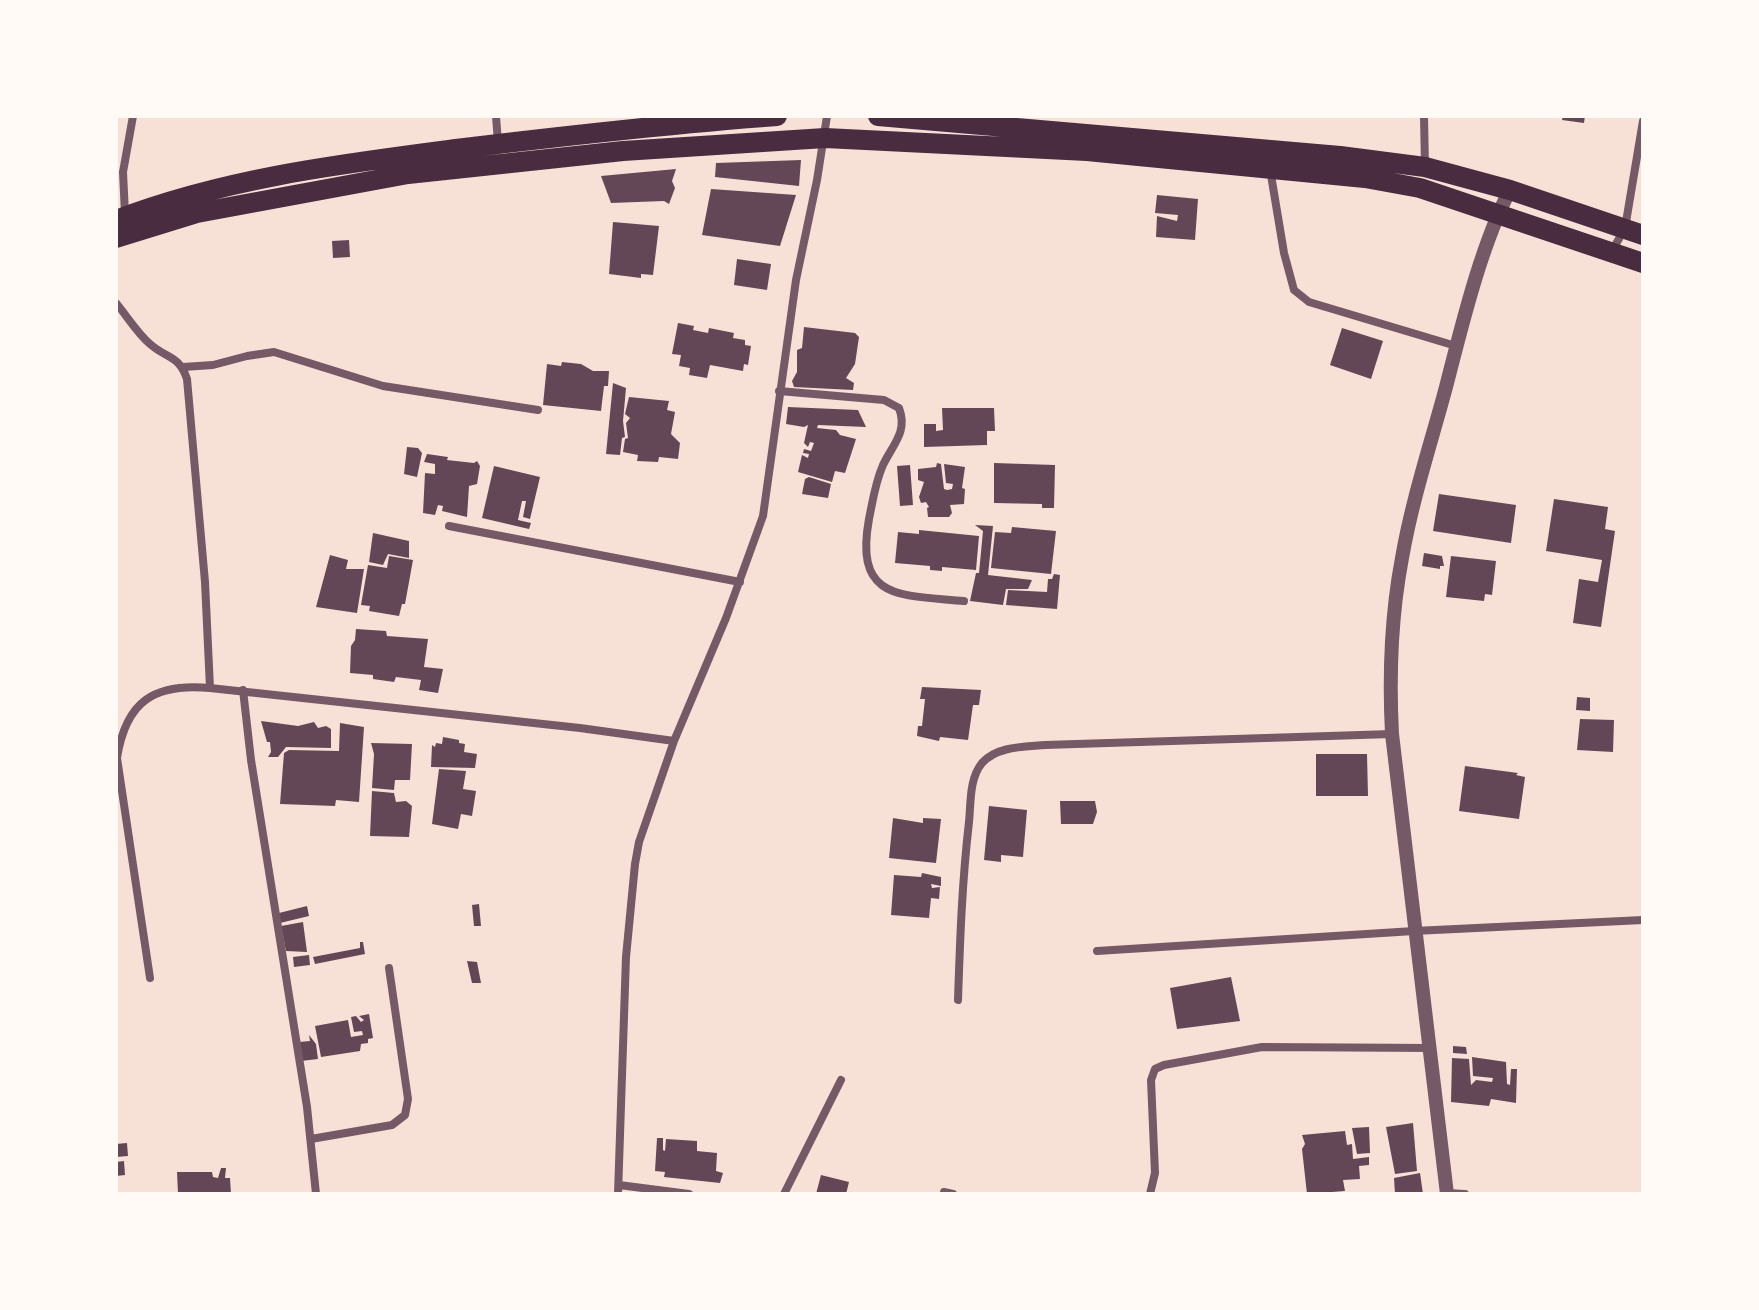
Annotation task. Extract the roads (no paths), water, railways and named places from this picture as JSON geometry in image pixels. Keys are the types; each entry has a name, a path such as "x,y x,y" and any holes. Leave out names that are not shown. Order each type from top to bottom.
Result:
{"main road":[{"path":"121,218 284,173 499,154 777,116"},
{"path":"878,116 1340,156 1425,167 1510,190 1634,231"},
{"path":"116,238 197,213 499,154 623,151 825,138 1087,151 1365,178 1420,188 1643,263"}],"street":[{"path":"121,218 123,172 133,116"},
{"path":"496,116 499,154"},
{"path":"689,1194 618,1190 626,957 635,864 639,842 674,741 740,582 763,516 796,280 827,116"},
{"path":"1420,188 1425,167 1424,116"},
{"path":"1612,252 1634,231 1643,121"},
{"path":"1270,169 1284,253 1294,290 1309,302 1456,346"},
{"path":"1465,1194 1447,1194 1392,734 1393,622 1402,556 1456,346 1498,214 1510,190"},
{"path":"116,303 148,343 176,358 187,379 205,582 210,688"},
{"path":"183,367 213,365 274,352 383,386 538,410"},
{"path":"779,391 884,400 899,408 904,421 900,435 878,476 873,495 864,550 868,567 879,583 889,590 916,597 964,601"},
{"path":"449,526 740,582"},
{"path":"150,978 117,758 121,736 131,715 160,691 184,686 243,690 674,741"},
{"path":"243,690 246,730 271,871 311,1139 316,1194"},
{"path":"958,1000 963,868 972,787 982,763 995,753 1045,745 1392,734"},
{"path":"1097,951 1643,920"},
{"path":"311,1139 392,1125 405,1115 408,1099 389,968"},
{"path":"1150,1194 1155,1173 1151,1080 1155,1069 1262,1047 1431,1048"},
{"path":"784,1194 841,1080"}]}
